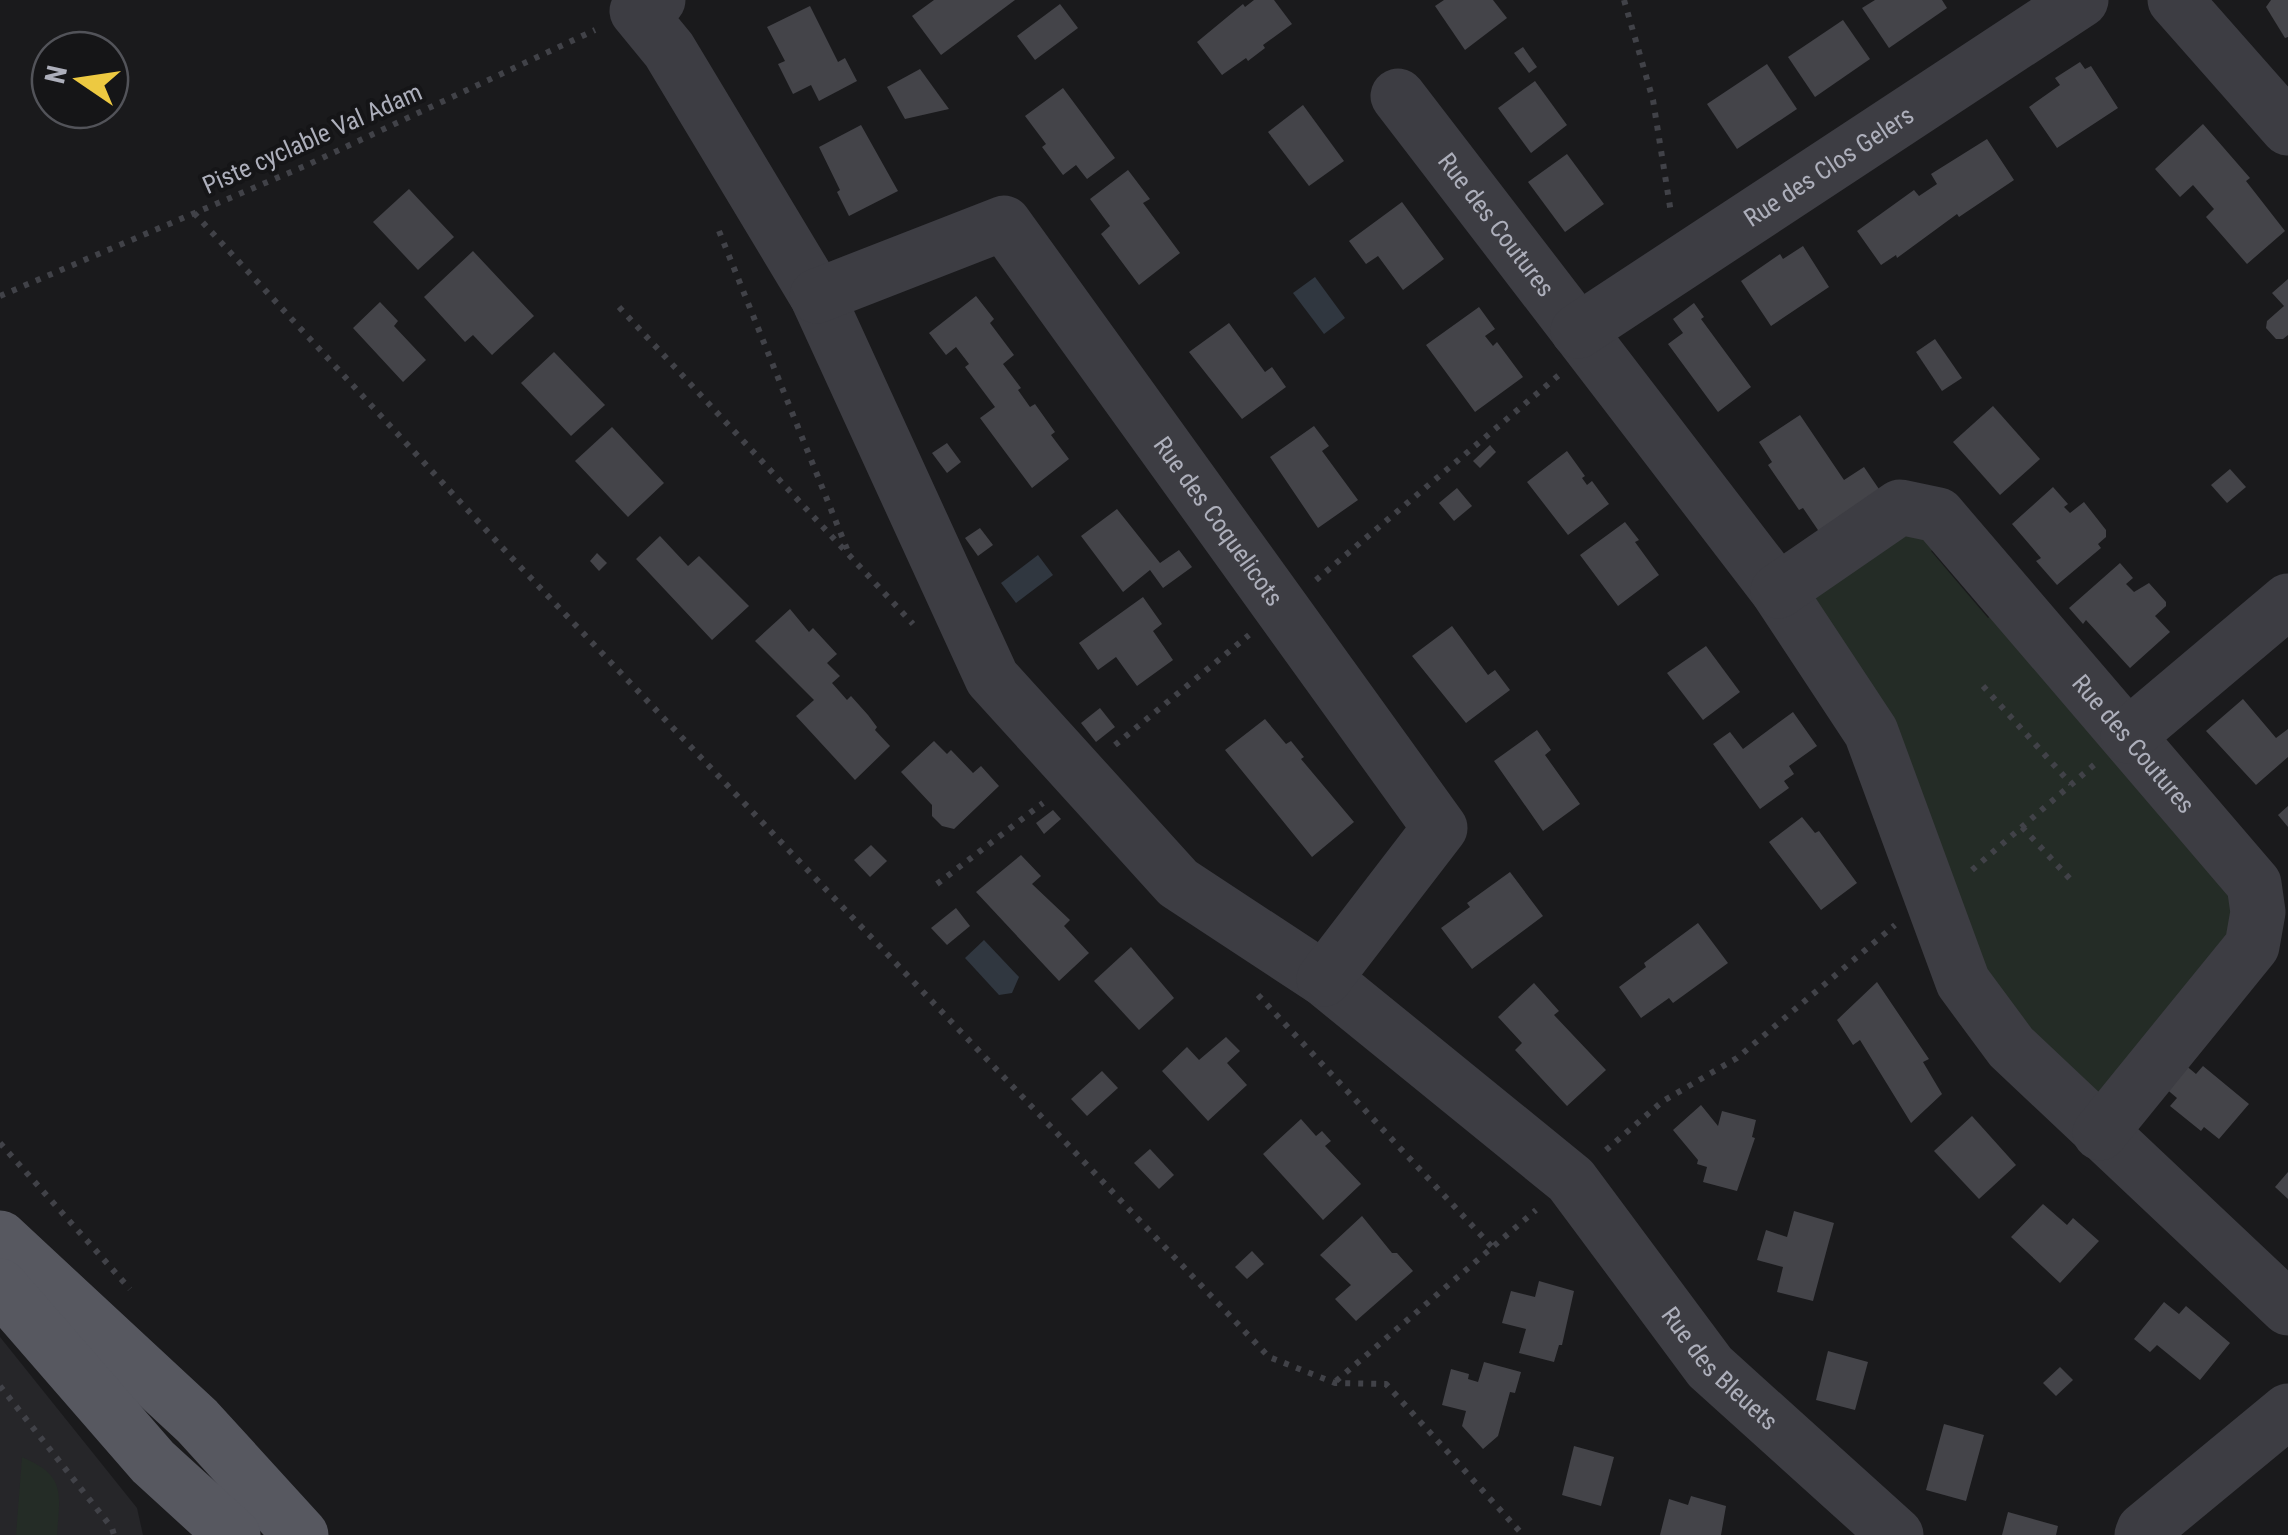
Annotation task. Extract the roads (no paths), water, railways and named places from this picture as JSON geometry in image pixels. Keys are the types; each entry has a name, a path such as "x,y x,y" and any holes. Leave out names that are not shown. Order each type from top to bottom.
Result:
{"main road":[{"path":"0,1241 260,1535"},
{"path":"0,1241 197,1421 300,1535"},
{"path":"0,1286 153,1462 233,1535"},
{"path":"153,1462 183,1535"}],"street":[{"name":"Rue des Clos Gelers","path":"1578,331 2081,0"},
{"path":"2175,0 2288,128"},
{"path":"648,6 669,50 817,296 992,678 1178,883 1324,979"},
{"name":"Rue des Coutures","path":"1398,96 1778,590 1871,732 1964,982 2011,1047 2288,1308"},
{"name":"Rue des Coquelicots","path":"817,296 1004,223 1440,828 1324,979"},
{"name":"Rue des Coutures","path":"1778,590 1900,508 1917,508 1938,515 2254,884 2258,912 2252,946 2100,1133"},
{"path":"2128,736 2288,601"},
{"name":"Rue des Bleuets","path":"1324,979 1571,1180 1710,1367 1896,1535"},
{"path":"2142,1535 2288,1411"}]}
